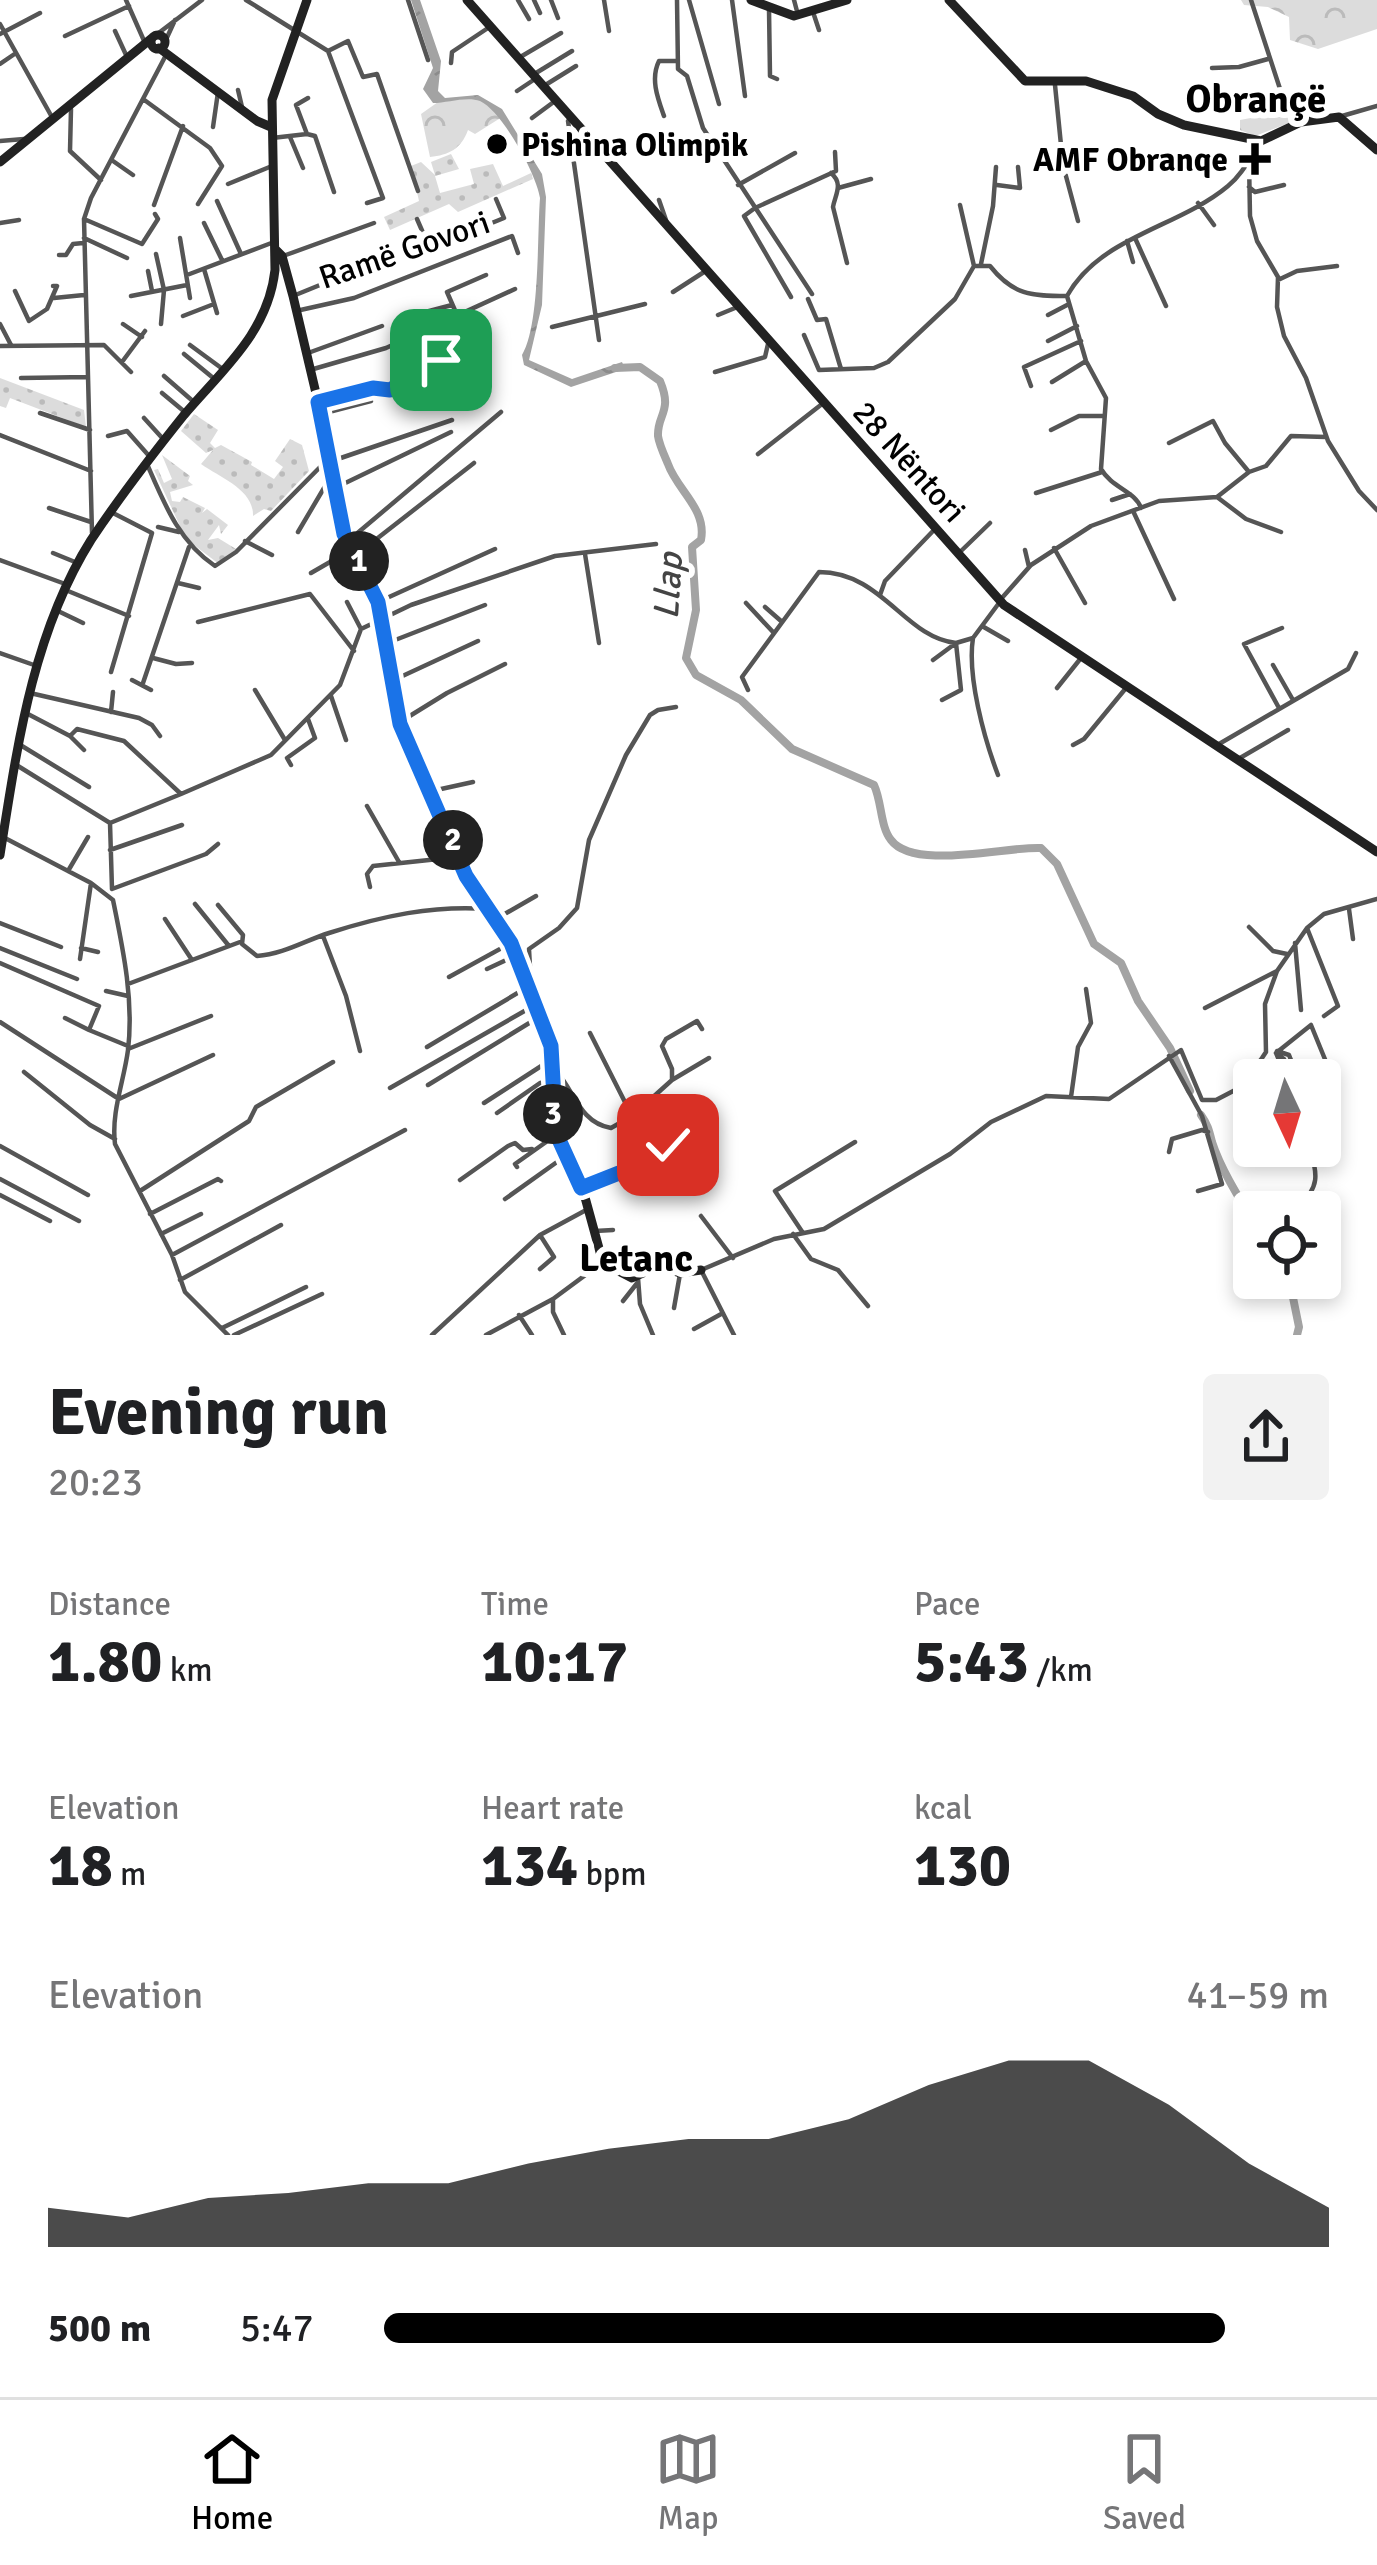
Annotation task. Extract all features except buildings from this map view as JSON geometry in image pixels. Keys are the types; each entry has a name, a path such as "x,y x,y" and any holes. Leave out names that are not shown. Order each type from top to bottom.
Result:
{"main road":[{"path":"0,853 35,666 78,563 164,440 248,343 267,304 277,249 272,100 307,0"},
{"name":"28 Nëntori","path":"466,0 1004,605 1377,853"},
{"path":"751,0 798,15 847,0"},
{"path":"949,0 1000,50 1020,79 1086,81 1133,96 1184,125 1261,141 1301,122 1340,117 1377,150"},
{"path":"0,162 127,57 156,44 272,132"},
{"path":"277,249 322,414 348,541 378,602 400,722 459,857 511,943 535,1005 554,1071 557,1135 581,1188 603,1262 624,1276 638,1278 659,1266 680,1273 704,1269"}],"street":[{"path":"179,0 184,13"},
{"path":"93,538 84,219 143,100 156,44 202,0"},
{"path":"246,0 266,18 328,51 383,198 368,203"},
{"path":"408,0 428,60"},
{"path":"518,0 529,19"},
{"path":"534,0 540,13"},
{"path":"550,0 558,18"},
{"path":"604,0 608,31"},
{"path":"677,0 677,62 700,123 810,296 817,320 826,319 841,369"},
{"path":"689,0 718,104"},
{"path":"731,0 745,96"},
{"path":"794,0 798,15"},
{"path":"1251,0 1288,107 1301,122"},
{"path":"65,36 128,3 156,44"},
{"path":"769,9 770,76 777,79"},
{"path":"813,12 819,31"},
{"path":"2,33 40,14"},
{"path":"156,44 176,20"},
{"path":"0,24 53,119"},
{"path":"451,63 452,52 490,27"},
{"path":"115,31 127,57"},
{"path":"518,60 562,34"},
{"path":"328,51 348,41 363,77 377,74 413,163 418,190"},
{"path":"536,81 572,51"},
{"path":"0,64 16,53"},
{"path":"1212,68 1239,67 1268,58"},
{"path":"664,116 656,93 655,67 659,61 677,62"},
{"path":"517,91 576,66"},
{"path":"1054,81 1065,172 1078,221"},
{"path":"238,90 242,110"},
{"path":"213,127 218,92"},
{"path":"307,134 296,105 308,98"},
{"path":"143,100 210,148 222,166 198,204"},
{"path":"532,118 555,101"},
{"path":"72,104 70,151 101,180"},
{"path":"1340,117 1377,106"},
{"path":"565,114 582,191 599,340"},
{"path":"154,205 183,126"},
{"path":"272,132 315,136 334,192"},
{"path":"290,137 303,168"},
{"path":"0,141 30,138"},
{"path":"1048,315 1068,300 1081,274 1131,240 1222,191 1261,141"},
{"path":"791,297 744,216 839,168 835,152"},
{"path":"738,185 795,153"},
{"path":"112,160 133,175"},
{"path":"1249,160 1255,236 1278,280 1279,322 1306,378 1326,437 1354,484 1377,510"},
{"path":"228,184 272,166"},
{"path":"798,376 819,370 874,368 888,362 955,299 977,265 997,185 996,166"},
{"path":"997,185 1020,188 1018,167"},
{"path":"831,173 838,188 833,206 847,263"},
{"path":"838,188 871,179"},
{"path":"1249,187 1255,192 1284,184"},
{"path":"293,296 467,225 472,231 504,218 496,199"},
{"path":"659,200 668,217 664,226"},
{"path":"217,201 241,254"},
{"path":"1198,203 1214,225"},
{"path":"960,205 977,265"},
{"path":"84,219 142,244 158,219 155,214"},
{"path":"417,219 428,242"},
{"path":"0,224 19,220"},
{"path":"204,223 222,260"},
{"path":"187,274 241,254 374,223"},
{"name":"Ramë Govori","path":"296,311 371,292 512,236 518,253"},
{"path":"180,238 190,298"},
{"path":"58,255 83,240 128,258"},
{"path":"1131,240 1133,262"},
{"path":"1131,240 1166,306"},
{"path":"156,254 164,290 161,324"},
{"path":"977,265 992,268 1012,289 1068,300"},
{"path":"1278,280 1297,271 1337,266"},
{"path":"204,268 217,313"},
{"path":"148,271 152,291"},
{"path":"673,292 705,272"},
{"path":"457,315 449,290 486,275"},
{"path":"131,296 187,284"},
{"path":"15,291 28,321 47,309 57,286 52,286"},
{"path":"310,370 386,348 515,289"},
{"path":"54,298 84,295"},
{"path":"1068,300 1085,359 1106,398 1102,472 1137,498 1141,508"},
{"path":"183,316 214,304"},
{"path":"552,327 645,304"},
{"path":"414,315 452,305"},
{"path":"718,315 737,308"},
{"path":"0,324 11,345"},
{"path":"122,362 143,334 123,325"},
{"path":"306,353 382,326"},
{"path":"1048,341 1077,326"},
{"path":"804,335 819,370"},
{"path":"318,402 399,387 476,337"},
{"path":"1031,386 1024,367 1081,341"},
{"path":"715,372 765,357 767,342"},
{"path":"0,346 104,345 131,372"},
{"path":"190,345 225,370"},
{"path":"184,354 216,380"},
{"path":"1052,382 1085,359"},
{"path":"164,376 195,403"},
{"path":"21,378 88,377"},
{"path":"163,393 186,413"},
{"path":"322,414 371,401"},
{"name":"28 Nëntori","path":"758,454 822,404"},
{"path":"311,573 330,562 348,541 501,412"},
{"path":"40,413 90,430"},
{"path":"1051,430 1079,416 1103,416"},
{"path":"144,418 164,440"},
{"path":"108,436 128,431 149,461 179,532 189,547 215,566 332,463 452,420"},
{"path":"1169,443 1213,421 1249,472"},
{"path":"337,488 451,432"},
{"path":"0,435 91,471"},
{"path":"1004,605 1001,599 1029,567 1100,521 1160,501 1217,497 1249,472 1266,466 1291,436 1326,437"},
{"path":"298,532 332,463"},
{"path":"356,555 474,463"},
{"path":"1036,493 1102,472"},
{"path":"1112,500 1130,494"},
{"path":"1217,497 1246,519 1281,532"},
{"path":"49,508 92,523"},
{"path":"111,672 152,533 113,513"},
{"path":"1134,513 1174,599"},
{"name":"28 Nëntori","path":"958,555 990,523"},
{"path":"158,527 179,532"},
{"path":"880,595 885,580 935,530"},
{"path":"245,541 272,555"},
{"path":"110,823 256,764 340,685 361,629 492,574 584,551 656,544"},
{"path":"151,690 143,683 189,547"},
{"path":"1054,548 1085,603"},
{"path":"378,602 495,549"},
{"path":"1025,550 1029,567"},
{"path":"584,551 598,643"},
{"path":"52,553 78,563"},
{"path":"0,560 129,616"},
{"path":"748,690 742,677 819,572 848,574 932,635 956,643"},
{"path":"178,583 199,588"},
{"path":"198,622 310,594 354,651"},
{"path":"346,602 361,629"},
{"path":"746,602 773,632"},
{"path":"998,775 984,736 971,653 973,638 999,603 1004,605"},
{"path":"385,644 485,605"},
{"path":"765,607 781,621"},
{"path":"58,611 83,623"},
{"path":"982,626 1008,640"},
{"path":"1279,708 1244,644 1282,628"},
{"path":"933,660 956,643 973,638"},
{"path":"390,682 478,641"},
{"path":"942,700 961,690 956,643"},
{"path":"0,653 35,666"},
{"path":"1222,749 1219,745 1227,739 1348,669 1356,653"},
{"path":"1057,688 1080,657 1087,659"},
{"path":"153,658 192,663"},
{"path":"400,722 505,664"},
{"path":"1273,665 1293,700"},
{"path":"132,680 143,683"},
{"path":"1073,745 1084,739 1125,687 1131,689"},
{"path":"256,690 285,740"},
{"path":"111,712 113,692"},
{"path":"30,693 146,721 160,736"},
{"path":"331,696 346,740"},
{"path":"427,1047 531,986 530,949 577,908 589,841 626,755 650,716 676,707"},
{"path":"26,713 70,736 84,750"},
{"path":"291,765 287,758 315,738 308,719"},
{"path":"70,736 77,729 124,741 181,794"},
{"path":"1243,763 1244,755 1288,730"},
{"path":"20,744 88,788"},
{"path":"16,765 110,823"},
{"path":"432,790 473,782"},
{"path":"367,806 399,862"},
{"path":"110,823 111,892 128,984 128,1048 115,1139 172,1255 179,1280 193,1303 231,1335 322,1294"},
{"path":"110,850 182,825"},
{"path":"2,832 111,892 206,854 218,844"},
{"path":"68,872 88,837"},
{"path":"370,887 369,868 459,857"},
{"path":"80,958 91,883"},
{"path":"496,919 536,896"},
{"path":"734,1335 704,1269 773,1239 824,1229 950,1154 991,1122 1046,1096 1109,1099 1173,1053 1184,1051 1200,1098 1206,1102 1239,1088 1266,1052 1265,1004 1277,970 1295,943 1324,914 1377,899"},
{"path":"195,904 229,946"},
{"path":"218,905 253,955 289,950 322,935 424,909 488,908"},
{"path":"1349,909 1353,940"},
{"path":"165,919 192,959"},
{"path":"0,923 61,946"},
{"path":"1250,927 1273,951 1287,954"},
{"path":"1307,928 1338,1006 1324,1016"},
{"path":"322,935 346,996 360,1051"},
{"path":"128,984 242,942"},
{"path":"449,977 511,943"},
{"path":"1295,943 1301,1010"},
{"path":"0,948 77,979"},
{"path":"81,948 98,952"},
{"path":"487,969 515,956"},
{"path":"0,962 98,1005 89,1030"},
{"path":"1205,1008 1277,970"},
{"path":"1071,1097 1078,1047 1091,1023 1086,989"},
{"path":"106,991 128,996"},
{"path":"390,1088 535,1005"},
{"path":"65,1018 128,1048 211,1016"},
{"path":"428,1085 539,1017"},
{"path":"672,1079 662,1043 697,1021 702,1029"},
{"path":"0,1022 119,1099"},
{"path":"1277,1052 1310,1025 1324,1059"},
{"path":"590,1034 632,1116"},
{"path":"1266,1052 1289,1055 1289,1059"},
{"path":"1277,1052 1281,1059"},
{"path":"1173,1053 1208,1132"},
{"path":"119,1099 214,1055"},
{"path":"484,1103 532,1068 554,1071 576,1103 606,1129 632,1116 672,1079 709,1058"},
{"path":"139,1192 249,1121 256,1107 333,1062"},
{"path":"497,1113 554,1071"},
{"path":"24,1072 115,1139"},
{"path":"554,1117 576,1103"},
{"path":"172,1255 405,1130"},
{"path":"1169,1152 1172,1139 1208,1132"},
{"path":"1198,1191 1222,1184 1204,1134 1208,1132"},
{"path":"517,1167 532,1149 557,1135"},
{"path":"631,1174 678,1142"},
{"path":"855,1142 775,1191 811,1258 838,1270 868,1306"},
{"path":"460,1180 508,1145 532,1149"},
{"path":"0,1146 88,1195"},
{"path":"506,1199 566,1156"},
{"path":"581,1188 619,1173 643,1176 706,1159"},
{"path":"0,1179 79,1221"},
{"path":"149,1214 220,1180"},
{"path":"0,1195 50,1221"},
{"path":"771,1195 798,1233"},
{"path":"431,1335 540,1235 588,1209"},
{"path":"161,1234 201,1214"},
{"path":"701,1216 733,1258"},
{"path":"179,1280 281,1226"},
{"path":"594,1232 613,1230"},
{"path":"540,1235 554,1257 540,1269"},
{"path":"486,1335 553,1299 603,1262"},
{"path":"674,1309 680,1273"},
{"path":"623,1301 638,1278"},
{"path":"638,1278 640,1304 653,1335"},
{"path":"222,1328 306,1287"},
{"path":"553,1299 553,1312 564,1335"},
{"path":"694,1329 723,1312"},
{"path":"518,1315 532,1335"}],"green space":[{"path":"1241,0 1377,0 1377,29 1318,49 1290,40 1289,17 1268,7 1244,5"},
{"path":"477,97 502,117 475,134 468,130 454,150 430,157 421,114 438,102"},
{"path":"1257,97 1278,106 1289,123 1255,136 1240,130 1240,120 1256,117"},
{"path":"451,154 459,169 435,176 440,193 474,184 470,169 493,164 503,186 531,173 533,179 458,212 449,204 390,230 384,217 419,201 411,166 421,162 435,175 431,162"},
{"path":"0,378 84,410 86,427 10,398 6,408 0,406"},
{"path":"194,414 218,430 210,443 215,448 221,445 274,479 283,467 275,461 290,439 302,445 309,471 271,511 264,509 253,516 242,492 201,464 213,450 206,453 181,431"},
{"path":"162,455 190,476 193,485 170,492 172,501 180,502 183,497 228,525 221,534 219,525 208,540 218,538 236,549 219,564 186,539 154,470 158,469 164,483 172,479"}],"water":[{"path":"411,0 420,0 441,61 438,91 445,98 478,95 502,109 542,174 546,197 542,305 529,360 572,379 622,362 625,369 571,387 524,365 537,280 537,188 517,145 489,107 469,99 433,103 423,89 433,68"}],"waterway":[{"name":"Llap","path":"615,368 640,367 660,381 665,400 658,429 660,443 700,519 701,540 692,547 696,610 686,658 696,675 741,700 792,749 874,785 887,834 903,849 940,856 1041,848 1057,864 1094,944 1121,963 1190,1091"},
{"name":"Llap","path":"1201,1115 1236,1191"},
{"name":"Llap","path":"1293,1299 1297,1335"}],"place":[{"name":"Pishina Olimpik","path":"497,144"},
{"name":"AMF Obranqe","path":"1255,159"}],"district":[{"name":"Obrançë","path":"1256,98"},
{"name":"Letanc","path":"636,1257"}],"route":[{"path":"441,360 399,387 373,388 318,402 344,534 378,602 404,734 466,876 511,943 551,1046 556,1133 581,1188 619,1173 636,1172 668,1145"}]}
